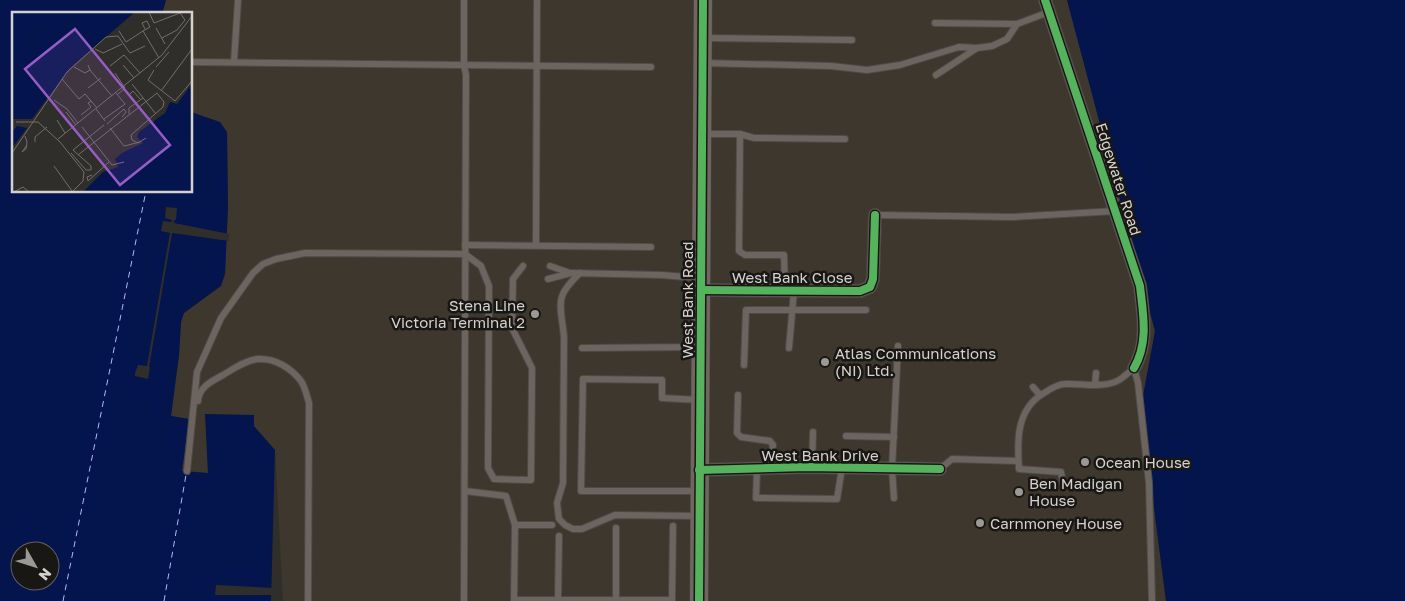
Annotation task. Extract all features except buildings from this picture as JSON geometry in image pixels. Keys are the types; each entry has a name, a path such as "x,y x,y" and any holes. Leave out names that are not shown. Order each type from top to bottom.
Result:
{"street":[{"name":"West Bank Road","path":"699,601 703,0"},
{"name":"Edgewater Road","path":"1047,6 1140,286 1145,328 1140,357 1134,368"},
{"name":"West Bank Close","path":"701,284 790,291 860,291 870,287 873,279 874,215"},
{"name":"West Bank Drive","path":"699,470 770,468 940,469"}],"lane":[{"path":"234,62 238,0"},
{"path":"464,0 464,65 466,75 464,601"},
{"path":"536,245 537,0"},
{"path":"703,63 831,66 867,70 900,65 960,47 977,48 992,46 1007,39 1017,24 1047,6"},
{"path":"935,23 1017,24"},
{"path":"703,38 852,40"},
{"path":"936,75 977,48"},
{"path":"192,62 651,67"},
{"path":"702,134 740,134 754,138 845,139"},
{"path":"740,134 739,251 745,254 784,255 794,310 790,326 789,348"},
{"path":"874,215 1013,217 1116,211"},
{"path":"465,245 651,247"},
{"path":"308,601 309,403 302,382 289,368 270,360 257,359 206,384 198,396 189,472 197,372 221,318 253,273 263,264 276,259 305,253 465,254 481,266 489,286 488,468 494,479 531,480 532,368 512,328 512,279 522,266"},
{"path":"550,266 571,273"},
{"path":"548,279 571,273 661,274 701,284"},
{"path":"580,273 567,285 561,300 564,337 563,483 557,503 559,519 573,529 582,529 615,515 699,516"},
{"path":"512,279 522,278"},
{"path":"744,365 746,310 866,310"},
{"path":"894,498 892,469 898,346"},
{"path":"582,348 701,347"},
{"path":"1063,483 1062,472 1019,469 1018,434 1021,420 1028,408 1040,395 1063,384 1095,386 1117,381 1134,368 1138,383 1149,483 1152,601"},
{"path":"1095,386 1096,373"},
{"path":"699,491 581,491 583,379 662,380 662,398 700,400"},
{"path":"1033,387 1040,395"},
{"path":"738,395 737,433 741,437 770,441 773,445 770,468"},
{"path":"812,468 814,432"},
{"path":"846,436 894,437"},
{"path":"940,469 952,459 1018,461"},
{"path":"757,469 756,498 836,499 842,468"},
{"path":"465,491 506,496 515,525 514,600 672,600 673,526"},
{"path":"515,525 552,525"},
{"path":"611,600 616,528"},
{"path":"558,600 559,536"}],"shaded area":[{"path":"0,0 166,0 163,12 12,12 12,192 192,192 192,112 220,122 227,132 228,207 225,274 221,286 184,313 181,322 179,355 171,416 189,419 182,471 208,473 205,414 254,415 254,426 275,450 271,601 0,601"},
{"path":"166,0 1067,0 1155,331 1141,407 1166,601 283,601 275,450 206,414 208,473 182,471 189,419 171,416 179,355 181,322 184,313 225,274 228,207 227,132 192,114 192,12 163,12"},
{"path":"1067,0 1405,0 1405,601 1166,601 1141,407 1155,331"}],"pier":[{"path":"166,207 177,208 174,223 229,234 229,241 172,233 148,379 135,376 135,373 138,365 147,366 170,233 161,231 163,221 171,222 172,220 165,218"},
{"path":"216,585 274,588 273,595 215,595"}],"ferry route":[{"path":"63,601 146,192"},
{"path":"164,601 186,475"}],"cycle path":[{"path":"699,601 703,0"},
{"path":"1045,0 1140,286 1144,328 1142,348 1134,368"},
{"path":"701,290 860,291 870,287 873,279 875,215"},
{"path":"699,470 806,467 940,469"}],"place":[{"name":"Stena Line Victoria Terminal 2","path":"535,314"},
{"name":"Atlas Communications (NI) Ltd.","path":"825,362"},
{"name":"Ocean House","path":"1085,462"},
{"name":"Ben Madigan House","path":"1019,492"},
{"name":"Carnmoney House","path":"980,523"}]}
